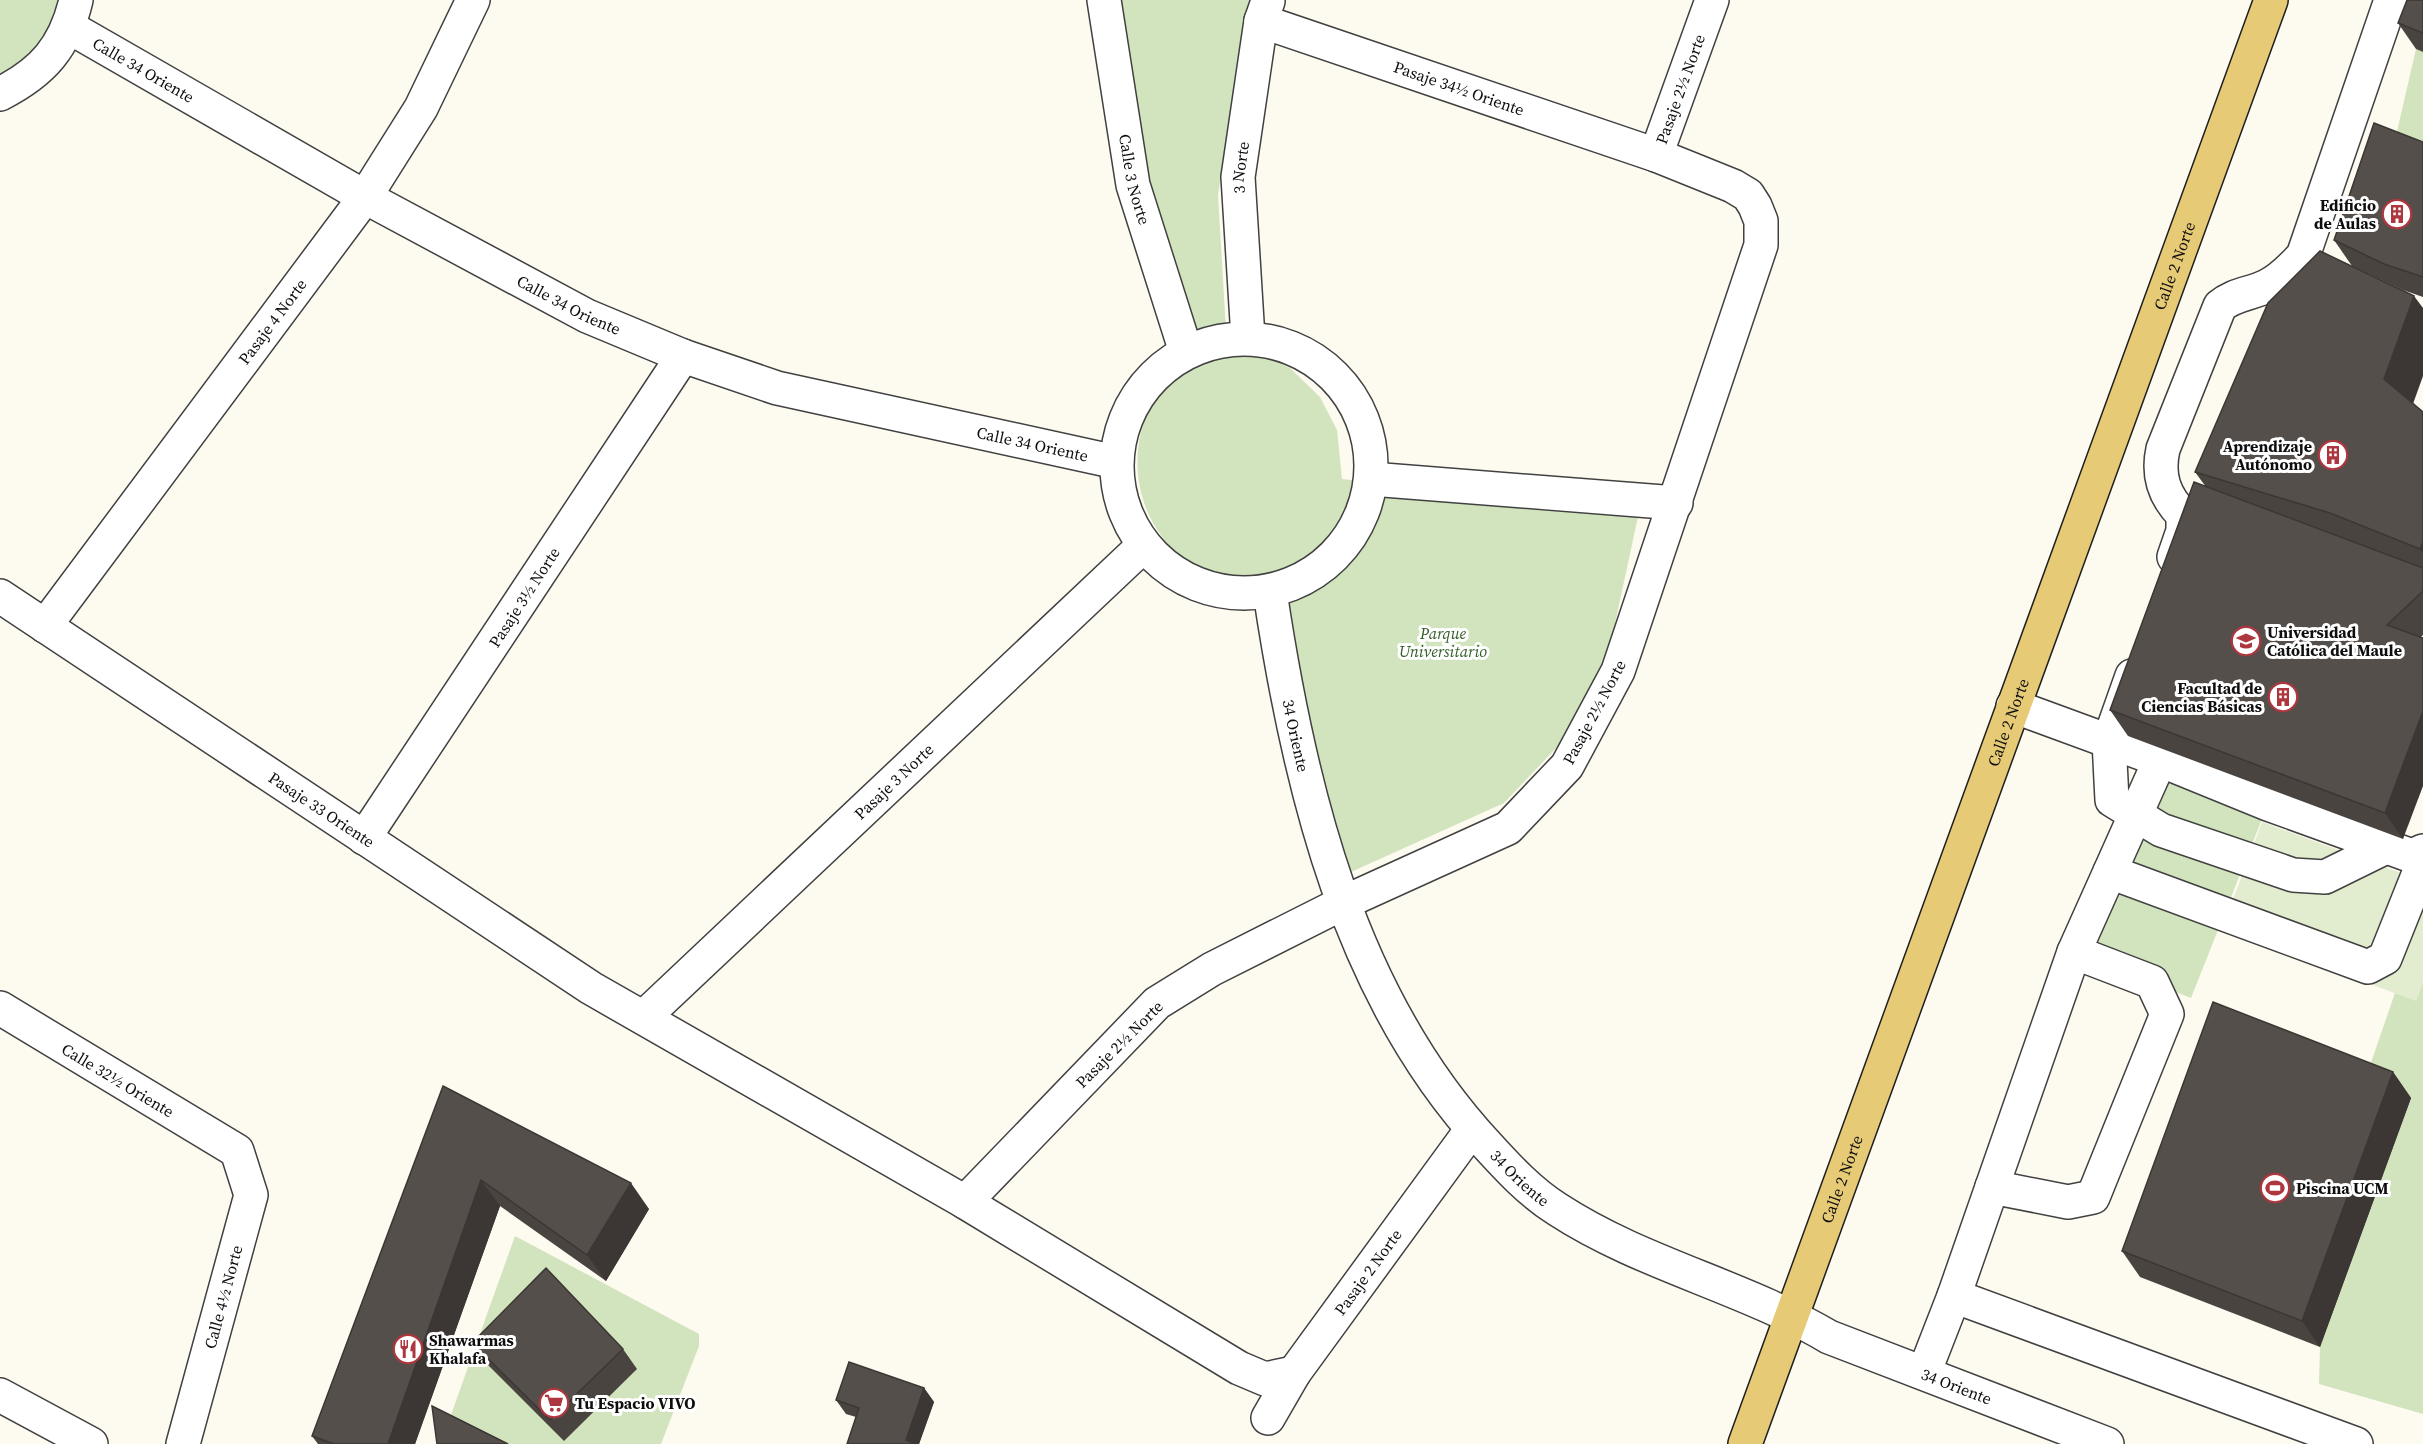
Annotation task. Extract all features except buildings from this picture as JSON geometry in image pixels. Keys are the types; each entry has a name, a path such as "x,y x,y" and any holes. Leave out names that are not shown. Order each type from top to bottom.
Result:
{"main road":[{"name":"Calle 2 Norte","path":"1745,1444 2271,0"}],"street":[{"name":"Pasaje 4 Norte","path":"45,626 365,197 421,108 473,0"},
{"name":"Calle 3 Norte","path":"1104,0 1133,184 1186,352"},
{"name":"Pasaje 2½ Norte","path":"965,1202 1157,1003 1212,969 1345,902 1508,828 1567,766 1618,671 1761,245 1761,221 1748,195 1733,186 1656,155 1712,0"},
{"path":"2164,585 2183,531 2183,515 2171,503 2161,476 2160,462 2167,439 2220,306 2236,296 2268,286 2287,273 2303,256 2391,0"},
{"name":"Pasaje 34½ Oriente","path":"1265,10 1656,155"},
{"name":"3 Norte","path":"1248,338 1239,177 1265,10"},
{"name":"Calle 34 Oriente","path":"72,14 365,197 587,316 683,356 777,388 1116,462"},
{"path":"0,94 21,83 51,55 72,14"},
{"path":"1248,338 1281,344 1316,361 1347,392 1365,426 1371,452 1371,479 1361,518 1339,552 1308,578 1270,592 1238,595 1190,583 1159,563 1143,546 1131,527 1121,500 1116,462 1123,425 1139,393 1161,368 1186,352 1216,341 1248,338"},
{"name":"Pasaje 3½ Norte","path":"364,838 683,356"},
{"path":"1371,479 1676,502"},
{"name":"Pasaje 3 Norte","path":"645,1016 1143,546"},
{"name":"34 Oriente","path":"1270,592 1280,657 1307,783 1345,902 1364,953 1411,1045 1436,1084 1472,1129 1528,1187 1584,1225 1791,1314 1829,1337 2108,1444"},
{"name":"Pasaje 33 Oriente","path":"0,596 591,988 645,1016 965,1202 1239,1368 1265,1379 1293,1373"},
{"path":"2140,652 2109,741 2112,800 2161,830 2292,875 2325,877 2386,847"},
{"path":"2013,706 2386,847 2412,856 2423,850"},
{"path":"1924,1373 1954,1296 2074,952 2160,760"},
{"path":"2110,872 2368,967 2385,958 2423,863"},
{"path":"1992,1187 2068,1202 2093,1197 2167,1014 2152,982 2074,952"},
{"name":"Calle 32½ Oriente","path":"0,1008 237,1151"},
{"name":"Pasaje 2 Norte","path":"1268,1418 1293,1373 1472,1129"},
{"name":"Calle 4½ Norte","path":"183,1444 251,1195 237,1151"},
{"path":"1954,1296 2356,1444"},
{"path":"0,1395 91,1444"}],"green space":[{"path":"0,0 75,0 0,96"},
{"name":"Parque Universitario","path":"1120,0 1256,0 1239,49 1218,195 1227,347 1257,352 1290,368 1320,397 1337,430 1342,479 1639,512 1608,656 1559,745 1504,803 1351,872 1301,714 1280,582 1232,581 1204,572 1182,557 1164,539 1150,518 1141,494 1138,469 1139,444 1145,419 1166,383 1202,356 1152,199"},
{"path":"2416,49 2423,52 2423,161 2393,149"},
{"path":"2144,761 2266,809 2191,998 2074,952"},
{"path":"2262,822 2423,881 2423,982 2416,1001 2222,929"},
{"path":"2423,982 2423,1414 2319,1384 2320,1347 2411,1098 2365,1080 2395,993 2416,1000"},
{"path":"515,1236 699,1334 699,1346 661,1444 479,1444 447,1426"}],"place":[{"name":"Edificio de Aulas","path":"2397,214"},
{"name":"Aprendizaje Autónomo","path":"2333,455"},
{"name":"Universidad Católica del Maule","path":"2246,641"},
{"name":"Facultad de Ciencias Básicas","path":"2283,697"},
{"name":"Piscina UCM","path":"2275,1188"},
{"name":"Shawarmas Khalafa","path":"408,1349"},
{"name":"Tu Espacio VIVO","path":"554,1403"}]}
